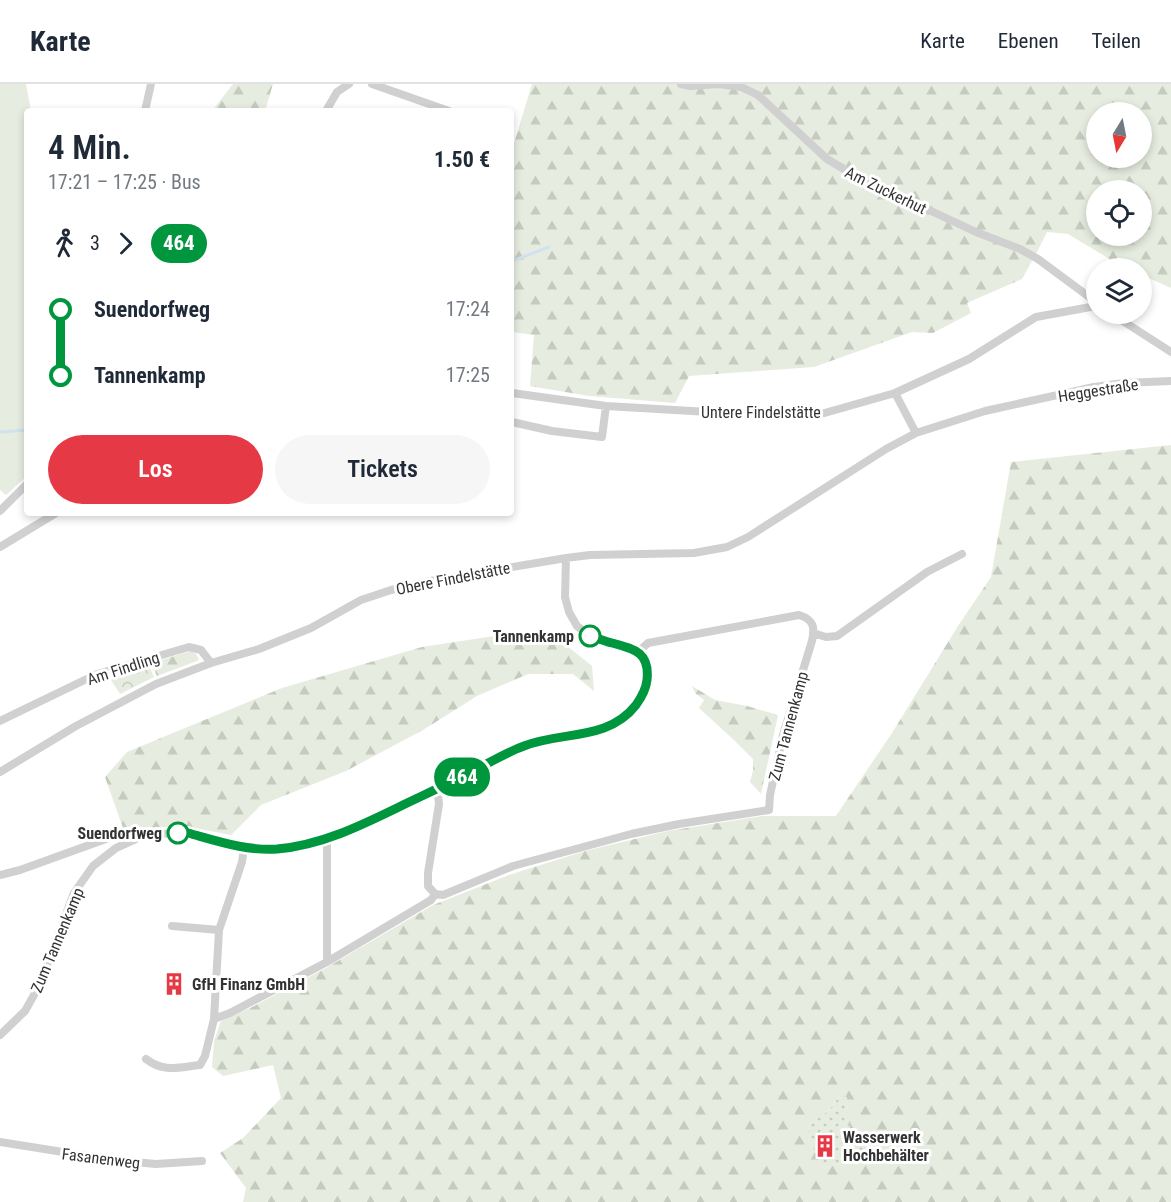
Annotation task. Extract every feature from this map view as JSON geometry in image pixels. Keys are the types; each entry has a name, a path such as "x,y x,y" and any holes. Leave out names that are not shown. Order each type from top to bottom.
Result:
{"street":[{"path":"146,108 151,84"},
{"path":"328,108 337,92 350,84"},
{"path":"372,84 440,108"},
{"name":"Am Zuckerhut","path":"681,84 690,86 718,84 741,87 758,95 827,159 854,176 976,232 1020,249 1038,259 1086,296"},
{"name":"Untere Findelstätte","path":"514,393 606,406 743,414 821,414 895,393 969,359 1036,317 1086,306"},
{"path":"1128,324 1171,352"},
{"name":"Heggestraße","path":"1023,403 1094,387 1171,381"},
{"path":"895,393 916,433"},
{"name":"Obere Findelstätte","path":"0,772 76,726 156,684 211,663 260,649 311,628 361,600 430,581 566,558 590,555 694,553 727,547 748,537 886,449 916,433 985,411 1023,403"},
{"path":"514,422 552,431 602,437 606,406"},
{"path":"0,511 24,487"},
{"path":"0,547 52,516"},
{"path":"566,558 565,597 569,612 577,626 590,636 638,652 648,643 799,615 808,618 813,625 813,633 826,637 837,636 927,572 962,555"},
{"name":"Zum Tannenkamp","path":"214,1019 230,1013 327,962 430,900 435,894 443,895 513,866 631,834 769,810 783,735 813,633"},
{"name":"Am Findling","path":"1,718 97,674 189,647 201,650 211,663"},
{"name":"Zum Tannenkamp","path":"0,1035 25,1011 39,986 74,893 93,867 116,848 138,838 156,834 188,833 244,848 277,849 327,839 361,825 524,746 613,725 628,715 640,700 646,685 648,671 644,658 638,652"},
{"path":"434,790 438,795 439,804 428,886 435,894"},
{"path":"0,875 117,835 138,838"},
{"path":"327,839 327,962"},
{"path":"146,1059 155,1066 168,1068 200,1065 206,1056 214,1019 219,930 242,862 244,848"},
{"path":"172,926 219,930"},
{"name":"Fasanenweg","path":"0,1143 156,1164 202,1161"}],"green space":[{"path":"0,84 26,84 30,108 24,108 24,479 6,495 0,490"},
{"path":"233,84 273,84 266,108 214,108"},
{"path":"532,84 1171,84 1171,288 1152,279 1152,258 1108,258 1088,246 1152,246 1152,180 1086,180 1086,245 1068,234 1047,232 1022,279 967,303 971,313 933,333 912,332 814,367 689,376 675,403 589,396 530,386 534,335 514,332 514,143"},
{"path":"1171,445 1171,1202 243,1202 246,1188 220,1153 243,1138 281,1098 273,1065 223,1076 212,1067 214,1041 221,1021 326,968 433,905 509,875 585,851 668,831 762,816 836,816 892,733 991,577 1011,462","holes":["839,1096 847,1097 849,1123 854,1137 859,1142 877,1143 880,1149 823,1169 808,1138 809,1125 828,1111"]},
{"path":"507,634 549,639 571,649 592,666 594,691 573,674 528,674 477,696 423,730 346,771 261,805 231,835 184,826 123,828 105,777 127,752 282,688 422,647"},
{"path":"191,651 199,659 197,661 157,676 151,663"},
{"path":"148,664 154,677 120,694 111,680 126,670"},
{"path":"692,686 715,700 778,715 761,794 750,782 753,759 699,708 704,700 695,693"},
{"path":"839,1096 847,1096 849,1126 869,1145 877,1143 880,1149 823,1169 808,1138 808,1128 811,1123 830,1109"}],"waterway":[{"path":"514,260 549,247"},
{"path":"0,432 24,430"}],"bus line":[{"name":"464","path":"178,833 188,833 244,848 277,849 327,839 444,786 524,746 613,725 628,715 640,700 648,671 644,658 638,652 590,636"}],"place":[{"name":"Tannenkamp","path":"590,636"},
{"name":"Suendorfweg","path":"178,833"},
{"name":"GfH Finanz GmbH","path":"174,984"},
{"name":"Wasserwerk Hochbehälter","path":"825,1146"}]}
